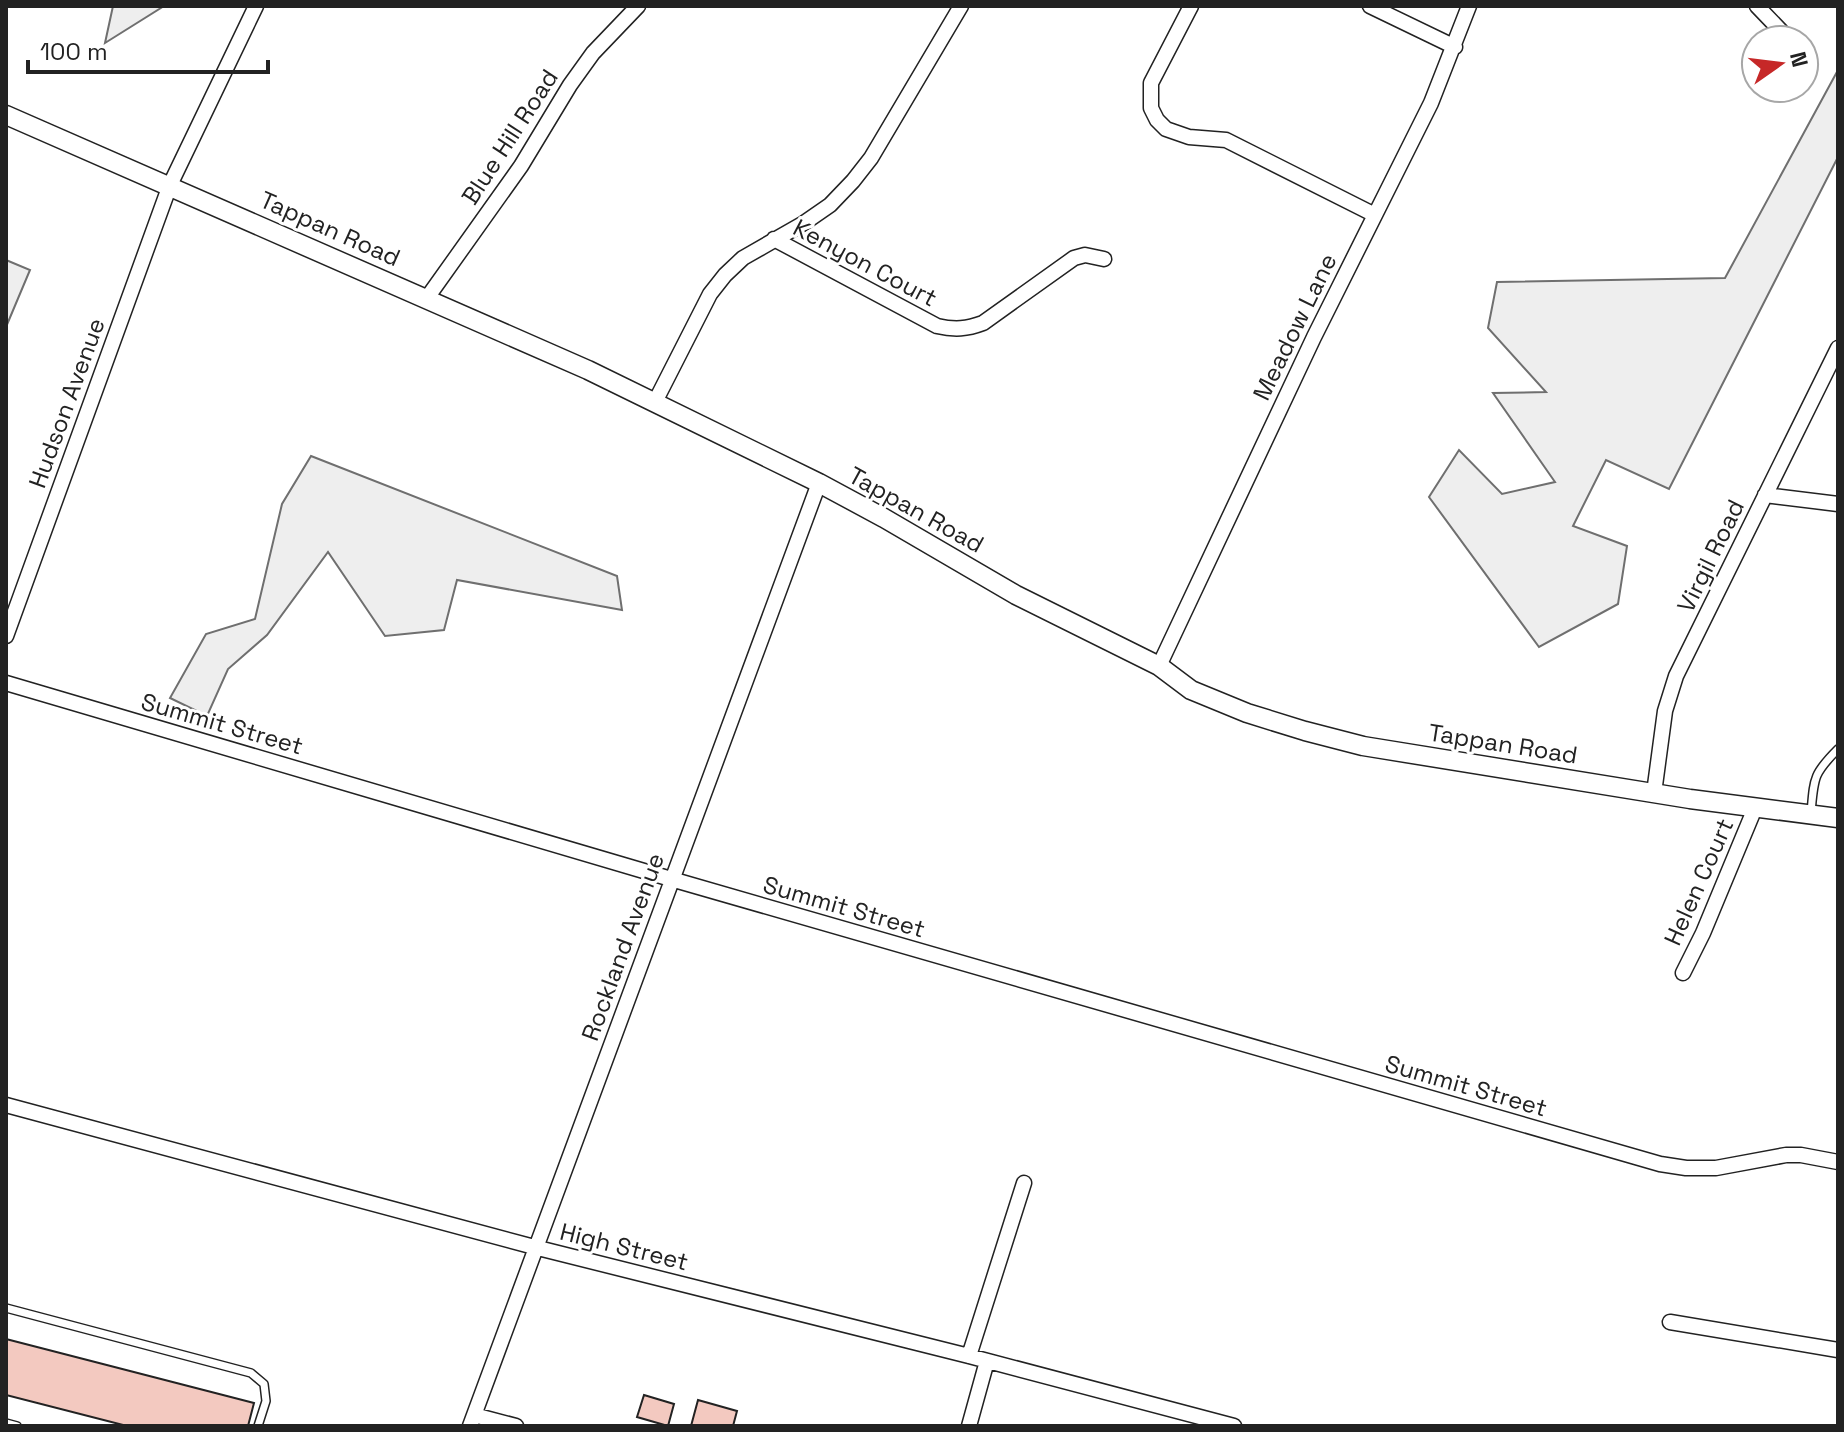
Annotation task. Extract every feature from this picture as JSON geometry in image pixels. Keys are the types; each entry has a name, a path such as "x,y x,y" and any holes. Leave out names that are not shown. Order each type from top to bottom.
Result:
{"street":[{"name":"Hudson Avenue","path":"6,636 170,185 256,6"},
{"name":"Blue Hill Road","path":"427,298 521,166 593,53 638,6"},
{"path":"655,402 710,294 743,258 830,205 853,181 871,158 961,6"},
{"path":"1191,6 1151,83 1149,97 1157,120 1177,135 1210,137 1244,148 1375,215"},
{"path":"1370,6 1455,47"},
{"name":"Meadow Lane","path":"1159,666 1314,337 1431,103 1469,6"},
{"path":"1757,6 1774,24"},
{"name":"Tappan Road","path":"6,115 427,298 655,402 819,483 1016,595 1159,666 1191,690 1247,713 1363,746 1654,793 1838,818"},
{"name":"Kenyon Court","path":"774,239 937,326 953,329 983,323 1074,258 1085,255 1104,259"},
{"name":"Virgil Road","path":"1654,793 1665,711 1673,685 1838,348"},
{"name":"Rockland Avenue","path":"472,1421 819,483"},
{"path":"1765,495 1838,504"},
{"name":"Summit Street","path":"6,683 1274,1054 1671,1166 1716,1168 1786,1155 1838,1162"},
{"name":"Helen Court","path":"1683,973 1755,808"},
{"name":"High Street","path":"6,1105 538,1248 1234,1426"},
{"path":"969,1356 1024,1183"},
{"path":"1670,1322 1838,1350"},
{"path":"969,1426 987,1361"},
{"path":"472,1421 516,1426"}],"lane":[{"path":"1810,815 1813,780 1838,749"},
{"path":"6,1308 251,1373 264,1384 266,1401 258,1426"},
{"path":"6,1423 17,1426"}],"shaded area":[{"path":"113,6 164,6 105,43"},
{"path":"1838,70 1838,157 1669,489 1606,460 1573,526 1627,546 1618,604 1539,647 1429,497 1459,450 1502,494 1555,482 1493,393 1546,392 1488,328 1497,282 1725,278"},
{"path":"6,260 30,270 6,327"},
{"path":"311,456 617,576 622,610 457,580 444,630 385,636 328,552 267,635 228,669 207,716 170,698 206,634 255,619 282,504"}],"building":[{"path":"6,1339 254,1403 248,1426 127,1426 6,1395"},
{"path":"644,1395 674,1404 668,1426 637,1417"},
{"path":"698,1400 737,1411 733,1426 691,1426"}]}
